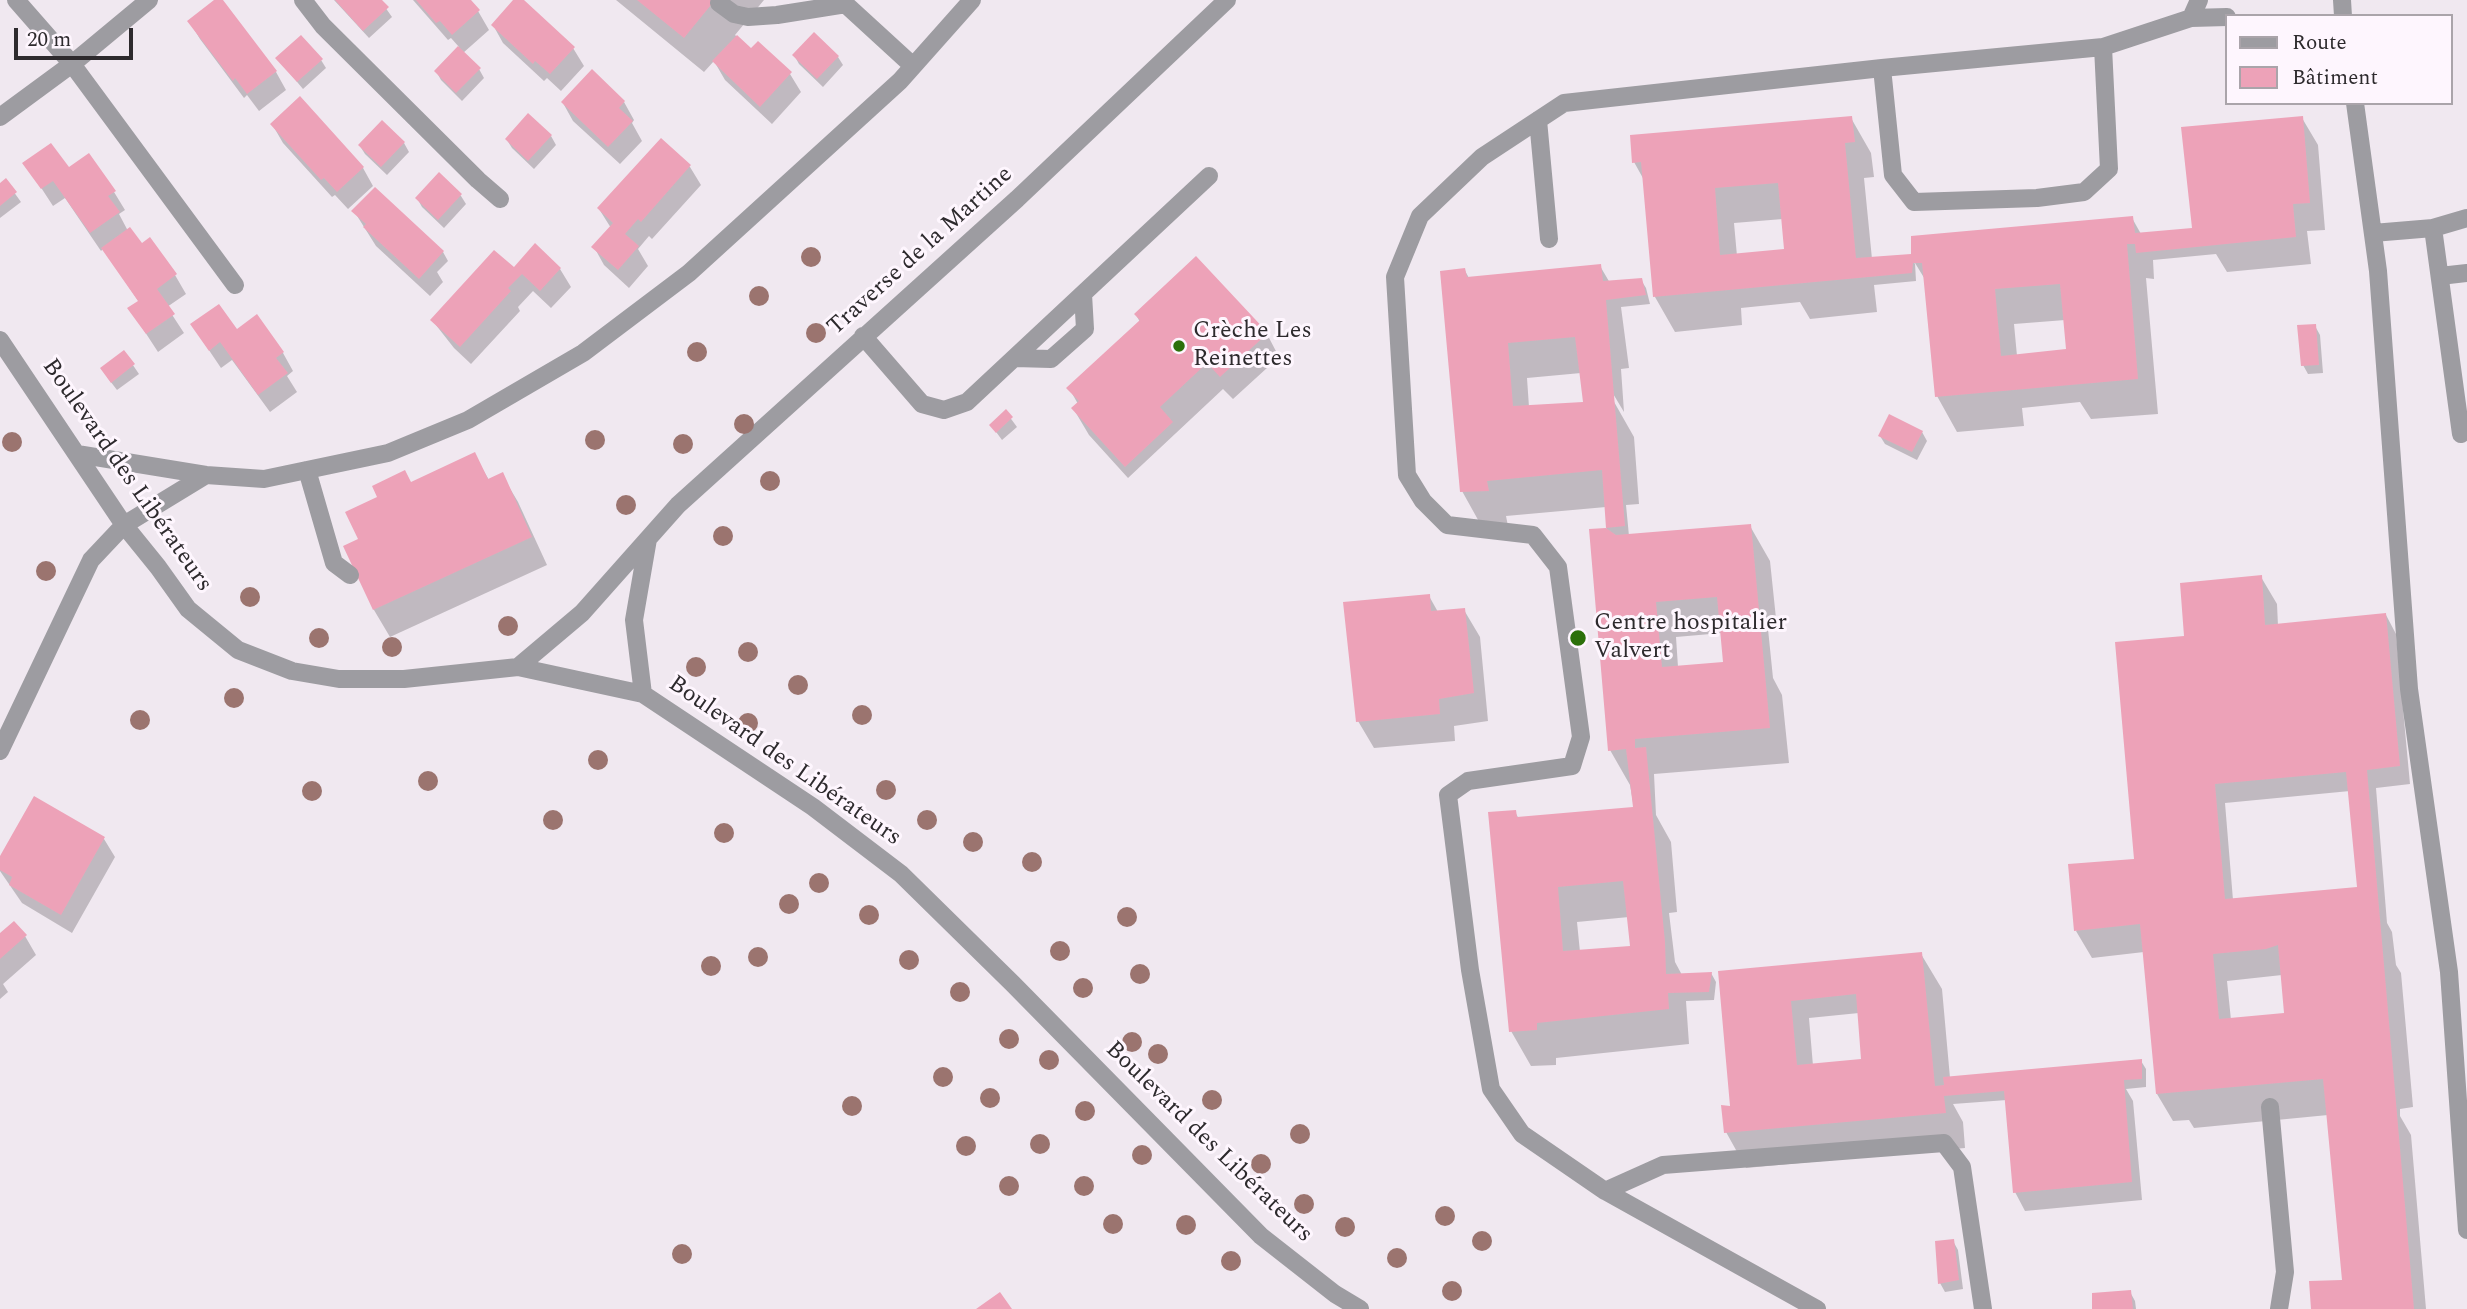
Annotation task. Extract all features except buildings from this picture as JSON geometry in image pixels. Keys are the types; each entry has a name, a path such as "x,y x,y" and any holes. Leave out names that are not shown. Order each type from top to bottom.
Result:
{"street":[{"path":"16,0 72,64 235,285"},
{"path":"0,117 72,64 149,0"},
{"path":"303,0 323,26 500,199"},
{"path":"77,454 206,475 264,479 388,453 456,425 583,353 690,273 900,81 972,0"},
{"name":"Traverse de la Martine","path":"518,667 582,613 678,505 1017,199 1227,0"},
{"path":"2190,18 2200,0"},
{"path":"719,3 734,13 748,17 777,15 843,2 914,66"},
{"path":"1818,1309 1605,1191 1522,1134 1491,1089 1470,970 1448,795 1468,781 1572,765 1581,737 1558,567 1532,535 1447,525 1423,501 1407,475 1395,277 1420,216 1482,157 1564,103 2103,47 2190,18 2226,17"},
{"path":"1882,68 1893,175 1914,202 2037,198 2084,192 2109,169 2103,47"},
{"path":"2355,105 2378,271 2409,689 2449,972 2467,1230"},
{"path":"1538,120 1549,239"},
{"path":"863,336 922,404 944,410 967,402 1209,176"},
{"path":"2373,233 2433,228 2467,218"},
{"path":"2433,228 2461,433 2467,427"},
{"path":"2440,276 2467,273"},
{"path":"1015,358 1051,359 1085,329 1083,294"},
{"name":"Boulevard des Libérateurs","path":"0,340 124,525 188,609 238,650 292,671 339,679 404,679 518,667 643,694 813,807 901,874 1261,1236 1335,1294 1360,1309"},
{"path":"307,470 334,563 350,575"},
{"path":"0,751 91,560 124,525 206,475"},
{"path":"643,694 634,620 648,539"},
{"path":"2270,1107 2285,1272 2279,1309"},
{"path":"1605,1191 1662,1166 1944,1143 1962,1167 1983,1309"}],"place":[{"name":"Crèche Les Reinettes","path":"1179,346"},
{"name":"Centre hospitalier Valvert","path":"1578,638"}]}
